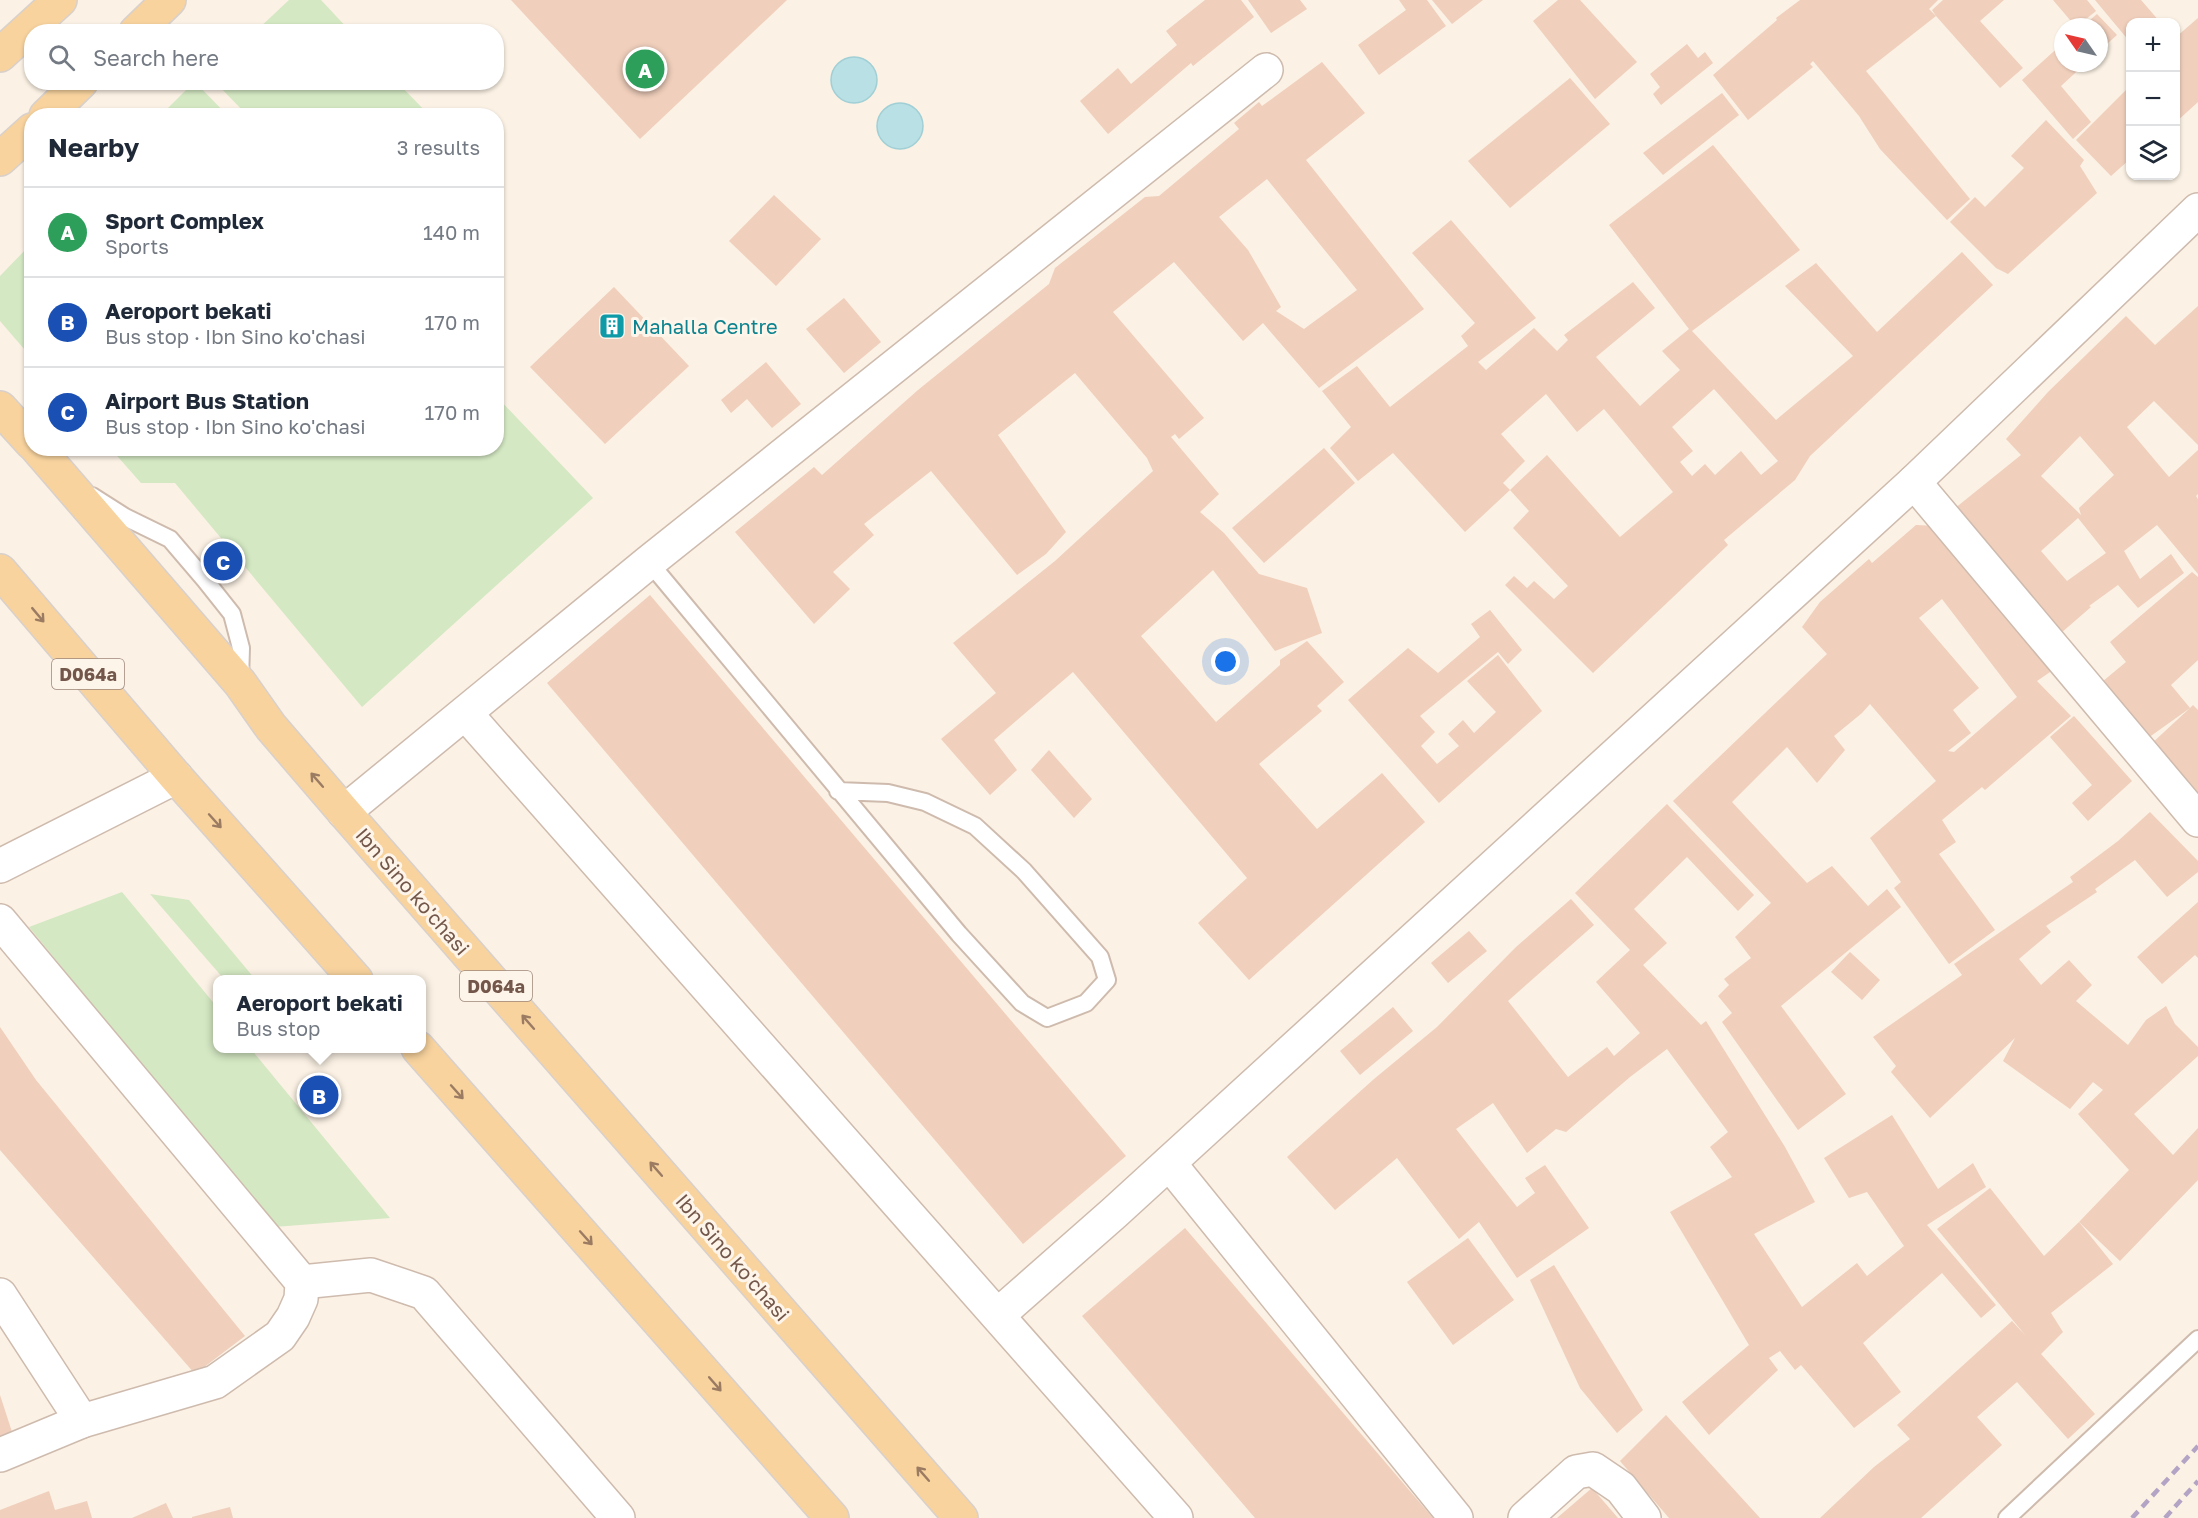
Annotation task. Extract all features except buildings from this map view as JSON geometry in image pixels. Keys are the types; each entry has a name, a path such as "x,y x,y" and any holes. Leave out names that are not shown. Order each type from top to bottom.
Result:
{"main road":[{"path":"34,24 60,0"},
{"path":"144,24 169,0"},
{"path":"0,55 24,33"},
{"path":"54,108 73,90"},
{"path":"0,159 24,137"},
{"path":"0,408 24,434"},
{"name":"Ibn Sino ko'chasi","path":"44,456 240,683 272,727 344,812 961,1518"},
{"name":"D064a","path":"0,570 176,777 352,975"},
{"path":"422,1053 832,1518"}],"street":[{"path":"344,812 649,562 1266,70"},
{"path":"998,1315 1169,1163 1914,482 2198,210"},
{"path":"1914,482 2198,820"},
{"path":"466,714 1176,1518"},
{"path":"0,866 176,777"},
{"path":"0,921 302,1282 301,1299 293,1317 280,1336 215,1382 82,1421 0,1455"},
{"path":"1169,1163 1456,1518"},
{"path":"302,1282 371,1275 424,1293 618,1518"},
{"path":"0,1295 82,1421"},
{"path":"1525,1518 1576,1472 1593,1469 1621,1488 1644,1518"}],"lane":[{"path":"649,562 838,791 959,934 1022,1003 1047,1018 1086,1003 1107,980 1100,957 1024,871 975,826 925,802 888,792 838,791"},
{"path":"2007,1518 2198,1338"}],"green space":[{"path":"289,0 321,0 343,24 263,24"},
{"path":"186,90 203,90 220,108 168,108"},
{"path":"223,90 405,90 422,108 240,108"},
{"path":"24,251 24,349 0,321 0,276"},
{"path":"504,404 593,498 362,707 175,483 141,483 117,456 504,456"},
{"path":"122,892 213,1002 213,1053 254,1053 390,1218 274,1227 29,927"},
{"path":"150,894 189,900 252,975 221,975"}],"water":[{"path":"854,57 870,64 877,80 870,96 854,103 838,96 831,80 838,64"},
{"path":"900,103 909,104 916,110 922,117 922,135 916,142 909,148 900,149 891,148 884,142 878,135 877,126 878,117 884,110 891,104"}],"railway":[{"path":"2132,1518 2198,1446"},
{"path":"2165,1518 2198,1481"}],"place":[{"name":"Sport Complex","path":"645,69"},
{"name":"Mahalla Centre","path":"612,326"},
{"name":"Airport Bus Station","path":"223,561"},
{"name":"Aeroport bekati","path":"319,1095"}]}
